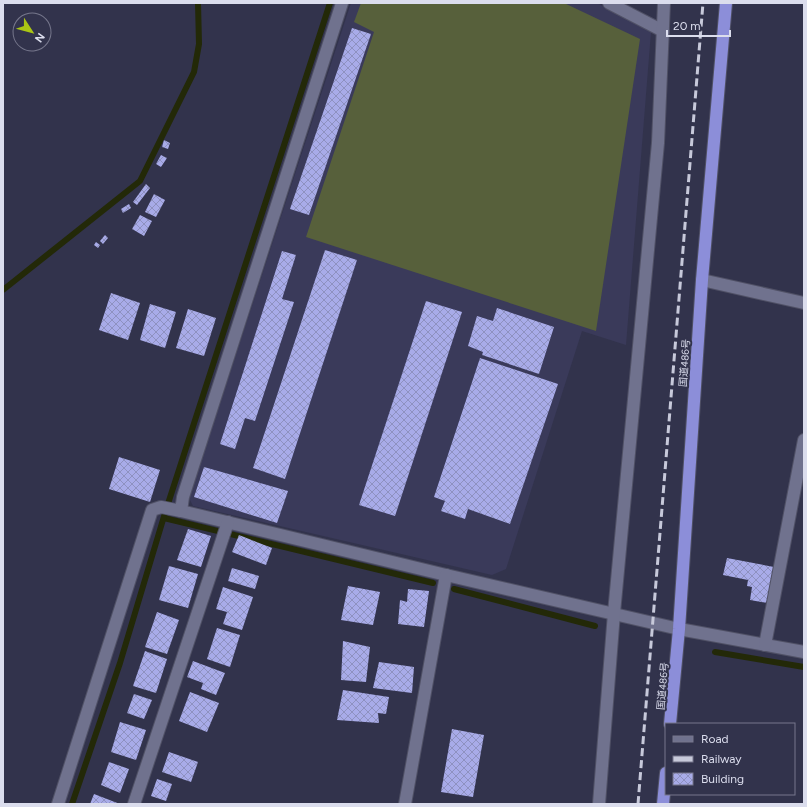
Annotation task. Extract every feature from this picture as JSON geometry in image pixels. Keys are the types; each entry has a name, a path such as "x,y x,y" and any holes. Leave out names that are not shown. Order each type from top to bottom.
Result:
{"highway":[{"name":"国道486号","path":"670,723 679,629 702,280 726,3"},
{"path":"663,804 665,783"}],"street":[{"path":"178,511 342,3"},
{"path":"609,3 663,31"},
{"path":"599,804 614,613 658,143 664,3"},
{"path":"702,280 804,303"},
{"path":"765,645 804,440"},
{"path":"58,804 152,510 161,507 178,511 225,529 446,575 679,629 804,652"},
{"path":"134,804 225,529"},
{"path":"405,804 446,575"}],"shaded area":[{"path":"351,3 597,3 651,32 626,345 582,331 506,569 492,575 193,506 189,498"}],"green space":[{"path":"361,3 564,3 640,39 596,331 306,237 374,32 354,22"}],"building":[{"path":"352,28 371,34 309,215 290,209"},
{"path":"164,140 170,143 168,149 162,147"},
{"path":"161,155 167,158 161,167 156,164"},
{"path":"146,184 150,188 137,205 133,202"},
{"path":"154,194 165,200 156,217 145,212"},
{"path":"129,204 131,208 123,213 121,209"},
{"path":"140,215 152,221 144,236 132,229"},
{"path":"105,235 108,238 103,244 100,241"},
{"path":"96,242 100,245 98,248 94,245"},
{"path":"325,250 357,260 285,479 253,468"},
{"path":"282,251 296,255 282,299 294,302 255,421 245,418 235,449 220,444"},
{"path":"111,293 140,303 128,340 99,330"},
{"path":"426,301 462,312 395,516 359,505"},
{"path":"150,304 176,312 165,348 140,340"},
{"path":"497,308 554,327 539,374 482,355 483,352 468,346 477,316 493,321"},
{"path":"188,309 216,318 204,356 176,348"},
{"path":"480,358 558,384 510,524 468,509 465,519 441,511 445,501 434,497"},
{"path":"119,457 160,470 150,502 109,489"},
{"path":"204,467 288,491 277,523 194,497"},
{"path":"188,529 211,536 201,567 177,560"},
{"path":"239,535 272,548 266,565 232,552"},
{"path":"727,558 774,567 767,603 750,600 752,587 747,586 748,580 723,575"},
{"path":"169,566 198,574 188,608 159,600"},
{"path":"232,568 259,576 255,589 228,581"},
{"path":"348,586 380,592 373,625 341,620"},
{"path":"223,587 253,597 242,630 223,624 227,612 216,609"},
{"path":"408,589 429,591 424,627 398,624 400,600 407,602"},
{"path":"157,612 179,620 167,654 145,647"},
{"path":"217,628 240,635 230,667 207,659"},
{"path":"343,641 370,647 366,682 341,680"},
{"path":"145,651 167,659 156,693 133,686"},
{"path":"193,661 225,673 216,695 201,689 203,683 187,677"},
{"path":"379,662 414,667 412,693 373,688"},
{"path":"343,690 389,697 386,714 378,713 379,723 337,720"},
{"path":"190,692 219,703 207,732 179,721"},
{"path":"134,694 152,700 144,719 127,713"},
{"path":"120,722 146,730 136,760 111,752"},
{"path":"452,729 484,735 473,797 441,792"},
{"path":"169,752 198,762 191,782 162,772"},
{"path":"109,762 129,769 120,793 101,785"},
{"path":"157,779 172,784 166,801 151,796"},
{"path":"94,794 120,804 90,804"}],"waterway":[{"path":"3,290 140,181 194,72 199,44 198,3"},
{"path":"72,804 120,663 165,513 330,3"},
{"path":"164,518 433,583"},
{"path":"454,589 595,626"},
{"path":"715,652 804,667"}],"railway":[{"path":"638,804 703,3"}]}
